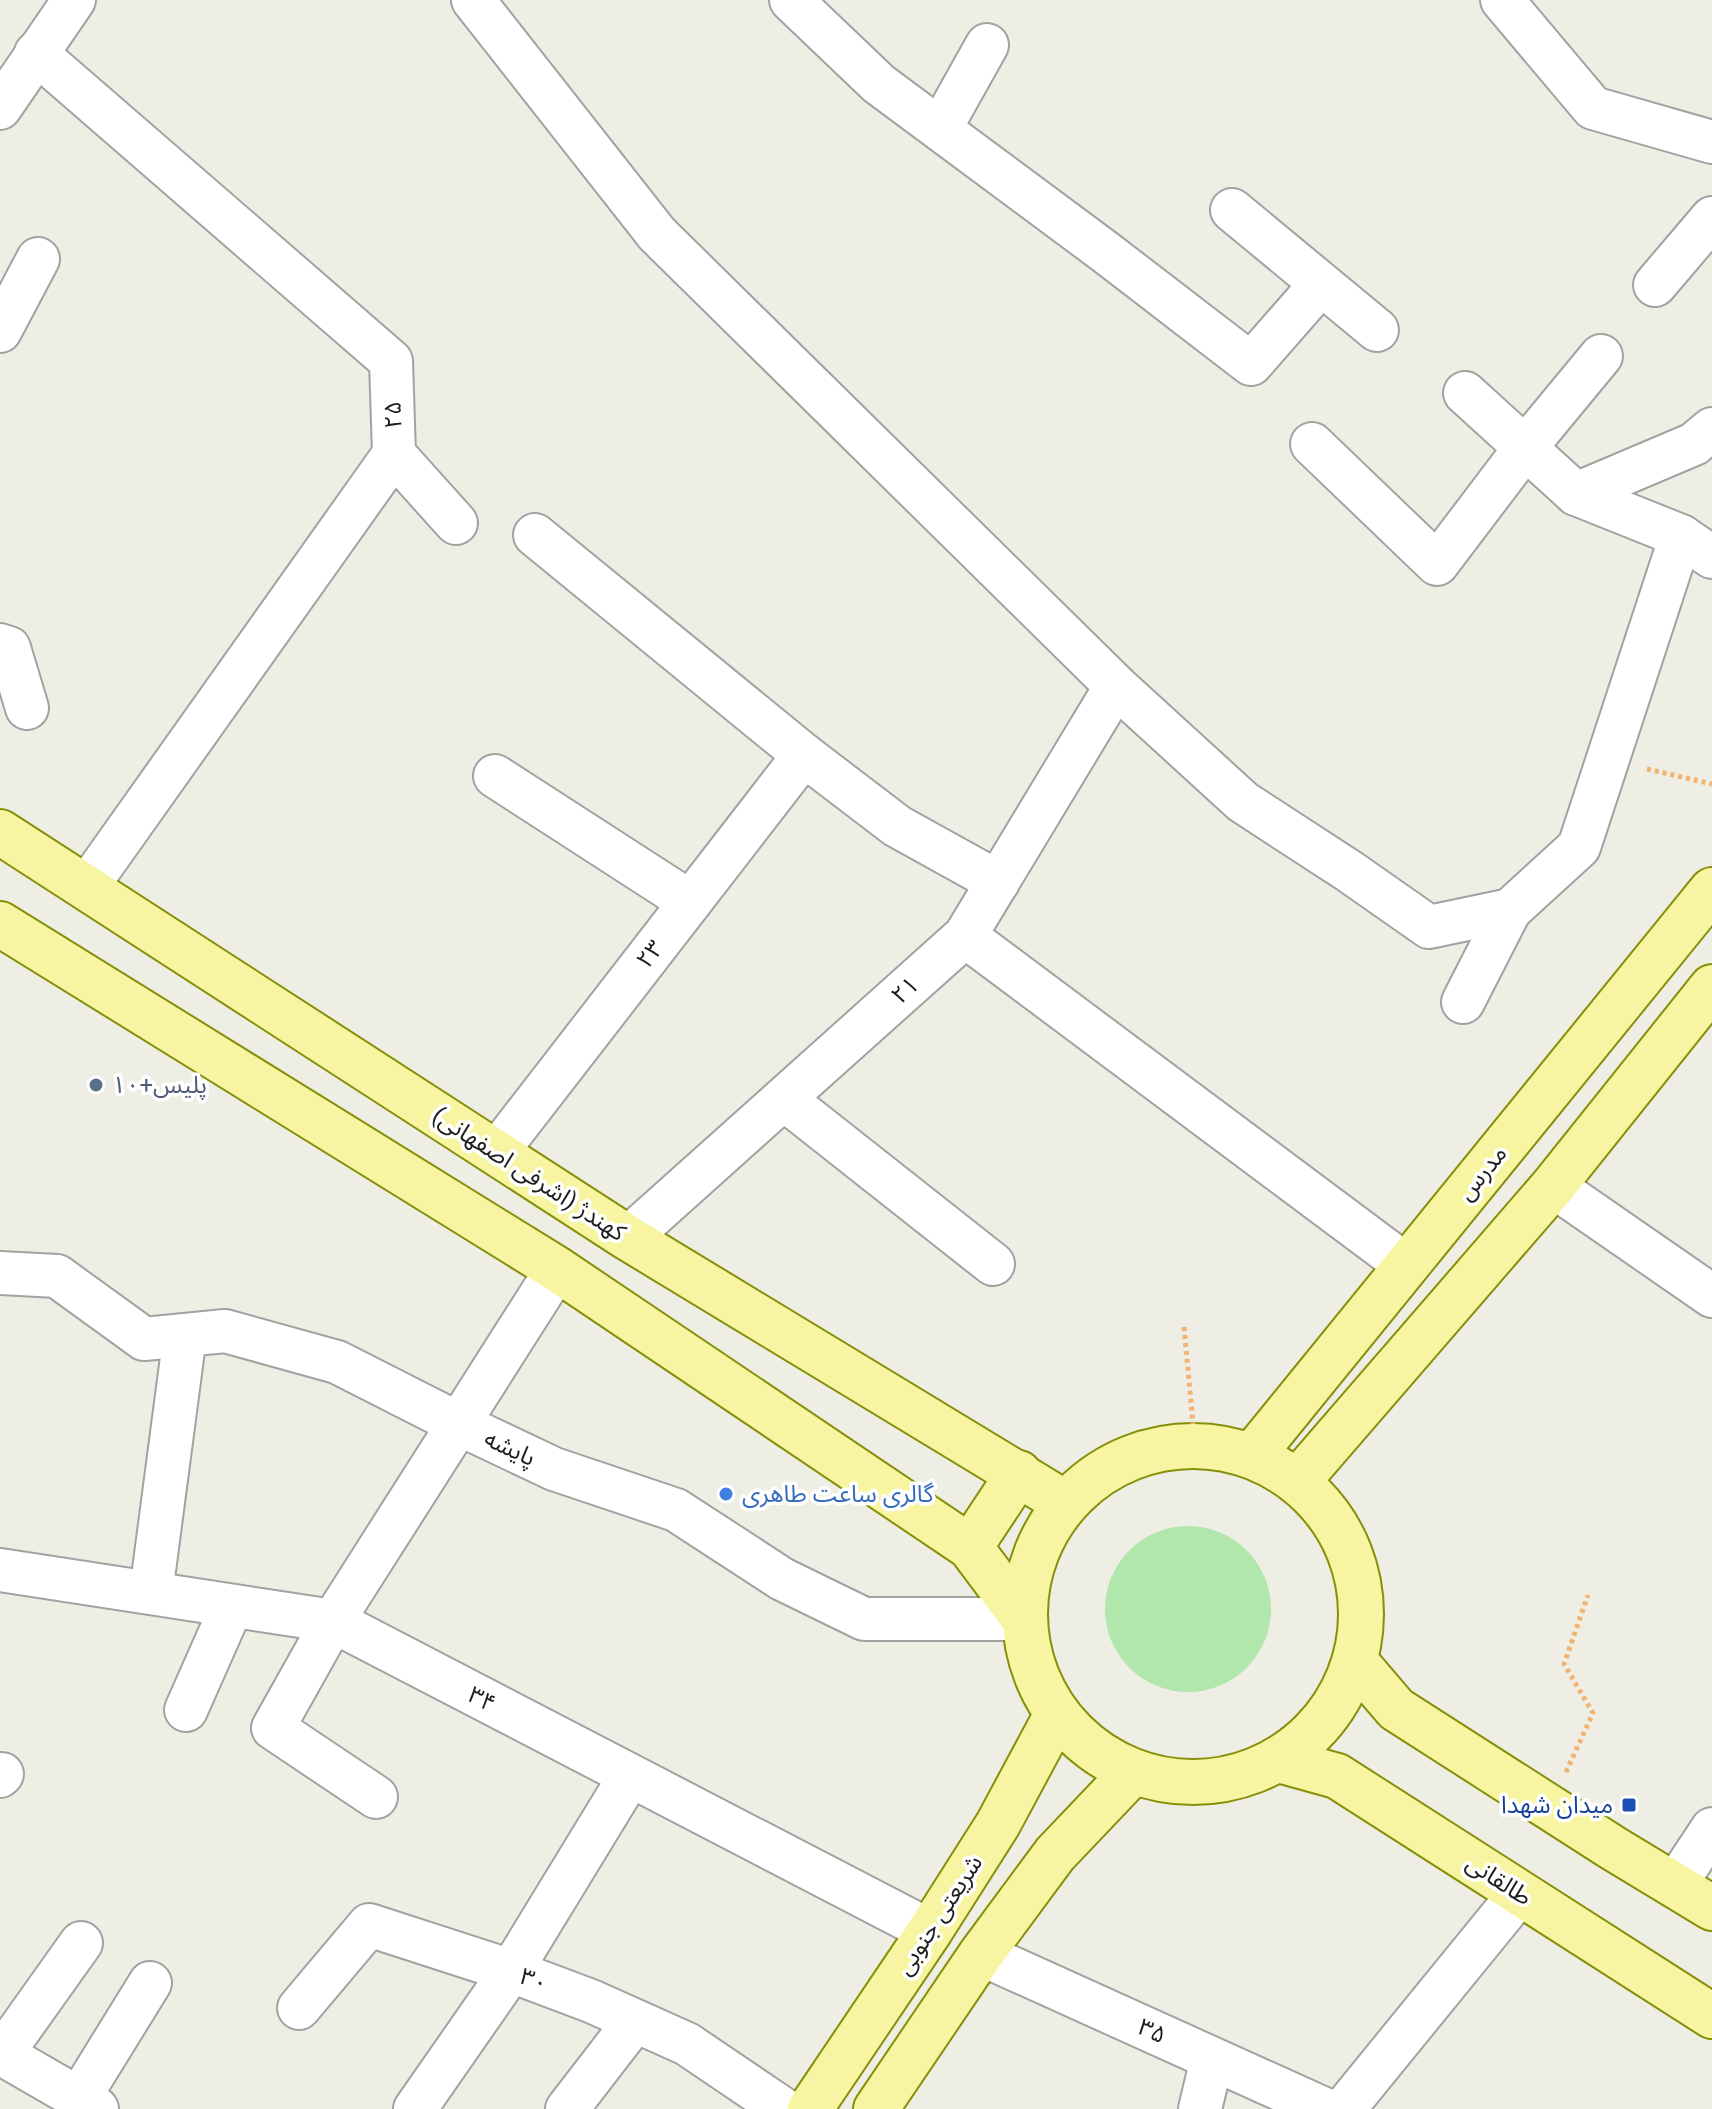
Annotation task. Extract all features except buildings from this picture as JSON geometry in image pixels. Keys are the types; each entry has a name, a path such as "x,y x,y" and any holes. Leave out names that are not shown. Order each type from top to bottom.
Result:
{"main road":[{"name":"کهندژ (اشرفی اصفهانی)","path":"0,832 628,1238 1065,1503"},
{"name":"مدرس","path":"1252,1456 1712,890"},
{"path":"0,924 557,1269 970,1547 1024,1619"},
{"path":"1297,1482 1553,1186 1710,992"},
{"path":"1195,1445 1224,1448 1252,1456 1276,1467 1297,1482 1331,1518 1353,1562 1361,1611 1355,1661 1338,1700 1313,1733 1279,1760 1233,1779 1182,1783 1133,1772 1091,1748 1057,1714 1033,1669 1024,1619 1028,1577 1042,1538 1065,1503 1102,1471 1147,1451 1195,1445"},
{"path":"970,1547 1019,1473"},
{"path":"1355,1661 1396,1709 1712,1908"},
{"name":"شریعتی جنوبی","path":"810,2109 998,1824 1057,1714"},
{"name":"طالقانی","path":"1279,1760 1337,1776 1712,2016"},
{"path":"876,2109 981,1954 1055,1854 1133,1772"}],"street":[{"path":"473,0 657,234 1116,686 1243,802 1429,927 1510,910"},
{"path":"791,0 879,84 1251,364 1321,284"},
{"path":"1502,0 1593,108 1712,142"},
{"path":"0,108 36,53 62,3"},
{"path":"940,129 987,45"},
{"name":"۲۵","path":"36,53 391,361 394,454 86,888"},
{"path":"1232,210 1377,330"},
{"path":"1655,285 1712,218"},
{"path":"1,327 38,259"},
{"path":"1312,444 1437,564 1525,448 1601,356"},
{"path":"1463,1002 1510,910 1579,847 1607,760 1696,547 1576,494 1465,393"},
{"path":"1576,494 1694,444 1712,429"},
{"path":"394,454 456,523"},
{"path":"535,535 804,755 897,826 998,882"},
{"path":"0,645 9,648 27,708"},
{"name":"۲۱","path":"628,1238 965,936 1116,686"},
{"name":"۲۳","path":"496,1153 804,755"},
{"path":"495,776 690,902"},
{"path":"965,936 1407,1266"},
{"path":"784,1099 993,1264"},
{"path":"1553,1186 1712,1296"},
{"path":"376,1797 273,1728 333,1621 557,1269"},
{"name":"پایشه","path":"0,1273 57,1276 144,1339 225,1331 337,1362 554,1469 676,1510 782,1579 864,1619 1024,1619"},
{"path":"151,1593 185,1335"},
{"name":"۳۴","path":"0,1570 333,1621 930,1931"},
{"path":"186,1710 232,1606"},
{"path":"415,2109 511,1971 630,1776"},
{"path":"1675,1885 1712,1829"},
{"path":"1344,2109 1520,1893"},
{"name":"۳۰","path":"299,2008 369,1925 511,1971 591,2001 687,2044 783,2109"},
{"path":"81,1943 1,2054 88,2104 150,1983"},
{"name":"۳۵","path":"981,1954 1324,2109"},
{"path":"567,2109 635,2021"},
{"path":"1200,2109 1212,2059"}],"path":[{"path":"1607,760 1712,784"},
{"path":"1184,1327 1195,1445"},
{"path":"1550,1807 1593,1713 1564,1664 1588,1595"}],"green space":[{"path":"1188,1526 1220,1532 1247,1550 1265,1577 1271,1609 1265,1641 1247,1668 1220,1686 1188,1692 1156,1686 1129,1668 1111,1641 1105,1609 1111,1577 1129,1550 1156,1532"}],"place":[{"name":"پلیس+۱۰","path":"96,1085"},
{"name":"گالری ساعت طاهری","path":"726,1494"},
{"name":"میدان شهدا","path":"1629,1805"}]}
